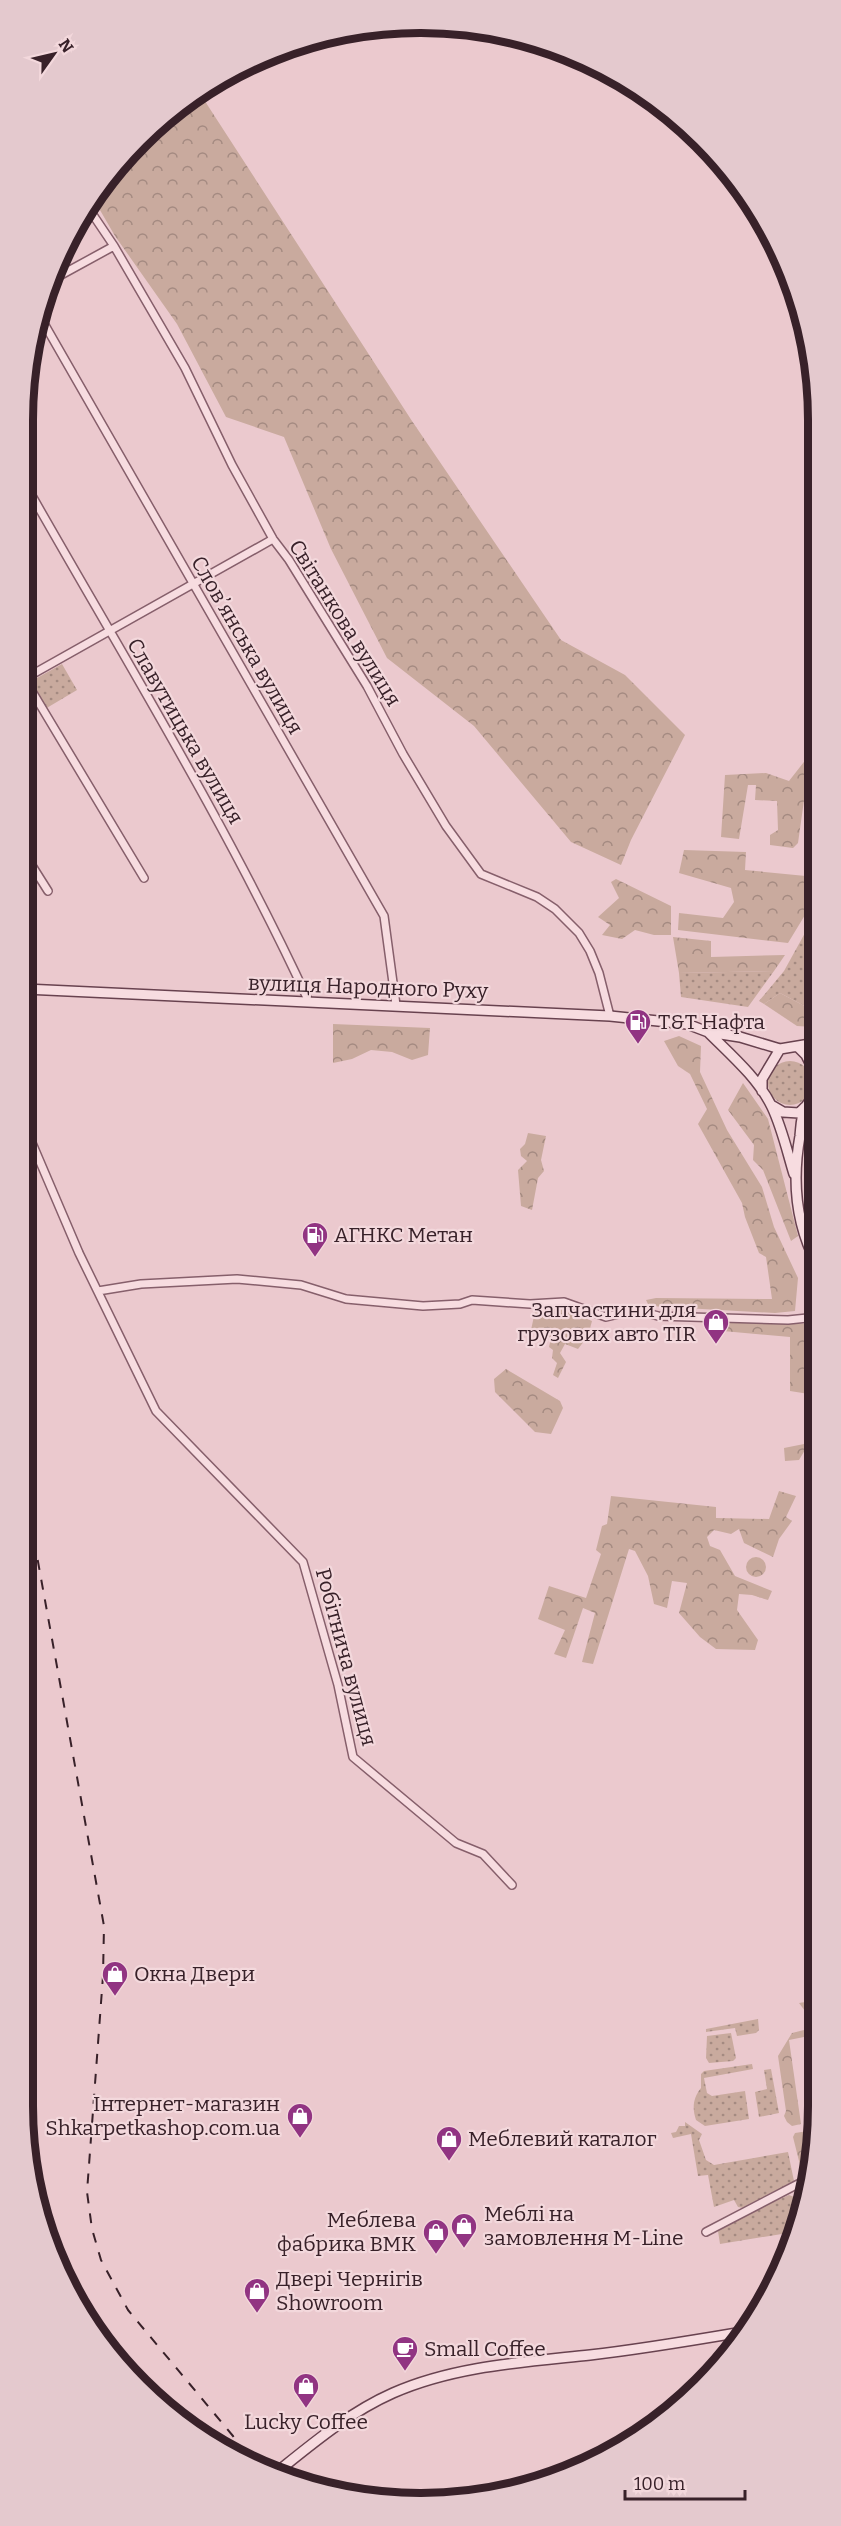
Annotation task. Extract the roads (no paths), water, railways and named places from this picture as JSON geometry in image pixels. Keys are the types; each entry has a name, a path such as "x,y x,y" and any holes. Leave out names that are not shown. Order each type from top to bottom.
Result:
{"main road":[{"name":"вулиця Народного Руху","path":"33,988 610,1016 671,1021 780,1049"},
{"path":"708,1032 734,1058 771,1105 782,1132 796,1182"},
{"path":"762,1091 762,1079 780,1049 808,1045"},
{"path":"798,1047 808,1059"},
{"path":"771,1105 783,1112 799,1113 808,1104"},
{"path":"805,1107 798,1146 796,1202 808,1247"},
{"path":"283,2468 362,2409 394,2392 452,2373 670,2345 734,2334"}],"street":[{"name":"Світанкова вулиця","path":"93,214 114,246 185,368 232,465 273,539 289,560 367,686 403,754 446,826 481,874 537,897 555,909 579,933 599,973 610,1016"},
{"path":"61,275 114,246"},
{"name":"Словʼянська вулиця","path":"45,325 384,916 396,1005"},
{"name":"Славутицька вулиця","path":"33,498 255,891 309,1002"},
{"path":"33,674 273,539"},
{"path":"33,694 144,878"},
{"path":"33,867 48,891"},
{"name":"Робітнича вулиця","path":"33,1145 98,1292 156,1411 303,1562 338,1685 353,1757 456,1843 483,1854 512,1885"},
{"path":"98,1292 141,1284 237,1279 301,1285 346,1299 423,1306 460,1304 472,1300 530,1305 564,1302 606,1317 636,1310 657,1316 788,1320 808,1318"},
{"path":"706,2232 801,2183"}],"railway":[{"path":"33,1534 104,1926 103,1976 87,2192 92,2229 101,2260 128,2310 233,2436 240,2448"}],"place":[{"name":"Т&Т Нафта","path":"638,1045"},
{"name":"АГНКС Метан","path":"315,1258"},
{"name":"Запчастини для грузових авто TIR","path":"716,1345"},
{"name":"Окна Двери","path":"115,1997"},
{"name":"Інтернет-магазин Shkarpetkashop.com.ua","path":"300,2139"},
{"name":"Меблевий каталог","path":"449,2162"},
{"name":"Меблі на замовлення M-Line","path":"464,2249"},
{"name":"Меблева фабрика ВМК","path":"436,2255"},
{"name":"Двері Чернігів Showroom","path":"257,2314"},
{"name":"Small Coffee","path":"405,2372"},
{"name":"Lucky Coffee","path":"306,2409"}]}
